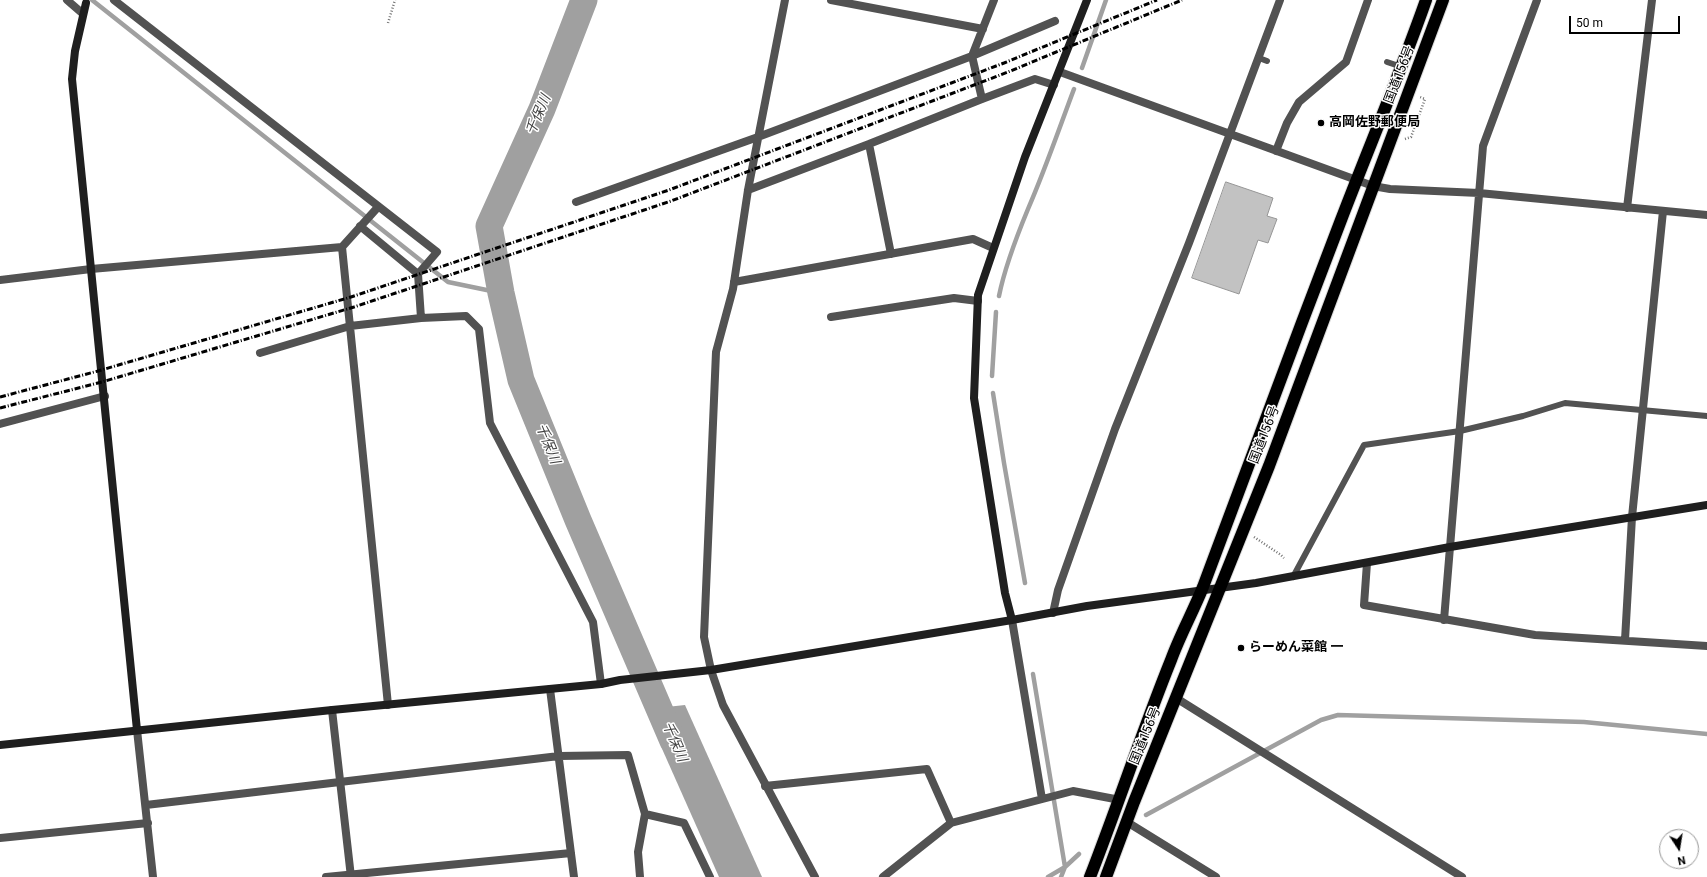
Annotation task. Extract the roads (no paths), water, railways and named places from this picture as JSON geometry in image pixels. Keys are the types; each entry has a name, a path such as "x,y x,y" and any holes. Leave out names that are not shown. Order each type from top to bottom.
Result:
{"highway":[{"name":"国道156号","path":"1090,877 1120,800 1172,657 1202,590 1357,180 1402,68 1426,0"},
{"name":"国道156号","path":"1106,877 1269,466 1444,0"}],"street":[{"path":"67,0 82,13"},
{"path":"114,0 437,252 418,274 421,318"},
{"path":"785,0 748,190 734,282 716,352 704,637 711,670 723,706 815,877"},
{"path":"832,0 983,29"},
{"path":"982,99 972,56 994,0"},
{"path":"1042,799 1012,620 1005,593 974,398 978,295 1025,157 1060,72 1087,0"},
{"path":"1053,613 1058,590 1115,428 1189,243 1280,0"},
{"path":"1276,151 1287,123 1299,102 1321,80 1346,62 1368,0"},
{"path":"1444,620 1483,146 1537,0"},
{"path":"1627,208 1652,0"},
{"path":"86,1 82,13 75,51 72,79 153,877"},
{"path":"576,202 758,137 972,56 1055,21"},
{"path":"1060,72 1373,186 1390,189 1479,194 1707,215"},
{"path":"748,190 982,99 1035,80 1054,85"},
{"path":"869,144 891,254"},
{"path":"0,280 91,269 342,247 378,207"},
{"path":"1625,640 1632,517 1644,411 1663,211"},
{"path":"360,226 418,274"},
{"path":"734,282 973,239 993,248"},
{"path":"342,247 388,705"},
{"path":"831,317 954,298 978,301"},
{"path":"260,353 350,326 421,318 466,316 479,330 490,423 593,622 601,684"},
{"path":"0,424 104,396"},
{"path":"0,745 332,710 601,684 620,680 711,670 1012,620 1087,606 1293,577 1450,547 1707,505"},
{"path":"1367,562 1364,605 1444,620 1535,634 1707,646"},
{"path":"550,689 574,877"},
{"path":"1176,698 1462,877"},
{"path":"332,710 351,876"},
{"path":"146,805 559,756 628,755 645,814 638,852 640,877"},
{"path":"765,786 927,769 951,823"},
{"path":"883,877 951,823 1072,790 1120,800"},
{"path":"645,814 684,823 710,877"},
{"path":"1127,822 1216,877"},
{"path":"0,838 148,823"},
{"path":"326,877 351,876 571,853"}],"lane":[{"path":"1259,58 1267,61"},
{"path":"1387,62 1402,68"},
{"path":"1293,577 1364,445 1460,431 1523,416 1565,403 1707,416"}],"water":[{"path":"685,705 762,877 719,877 663,751 648,709"}],"waterway":[{"path":"92,0 448,282 501,293"},
{"name":"千保川","path":"584,0 542,109 489,226 501,293 521,380 578,520 673,741"},
{"path":"1082,68 1106,0"},
{"path":"999,296 1004,274 1015,241 1074,89"},
{"path":"992,376 996,312"},
{"path":"993,393 1025,583"},
{"path":"1033,674 1065,867 1061,877"},
{"path":"1146,815 1321,720 1338,715 1584,722 1707,734"},
{"path":"1048,877 1065,867 1079,854"}],"railway":[{"path":"0,397 98,371 351,297 669,190 1004,63 1157,0"},
{"path":"0,408 102,382 354,307 671,201 1008,72 1182,0"}],"place":[{"name":"高岡佐野郵便局","path":"1321,123"},
{"name":"らーめん菜館 一","path":"1241,648"}]}
